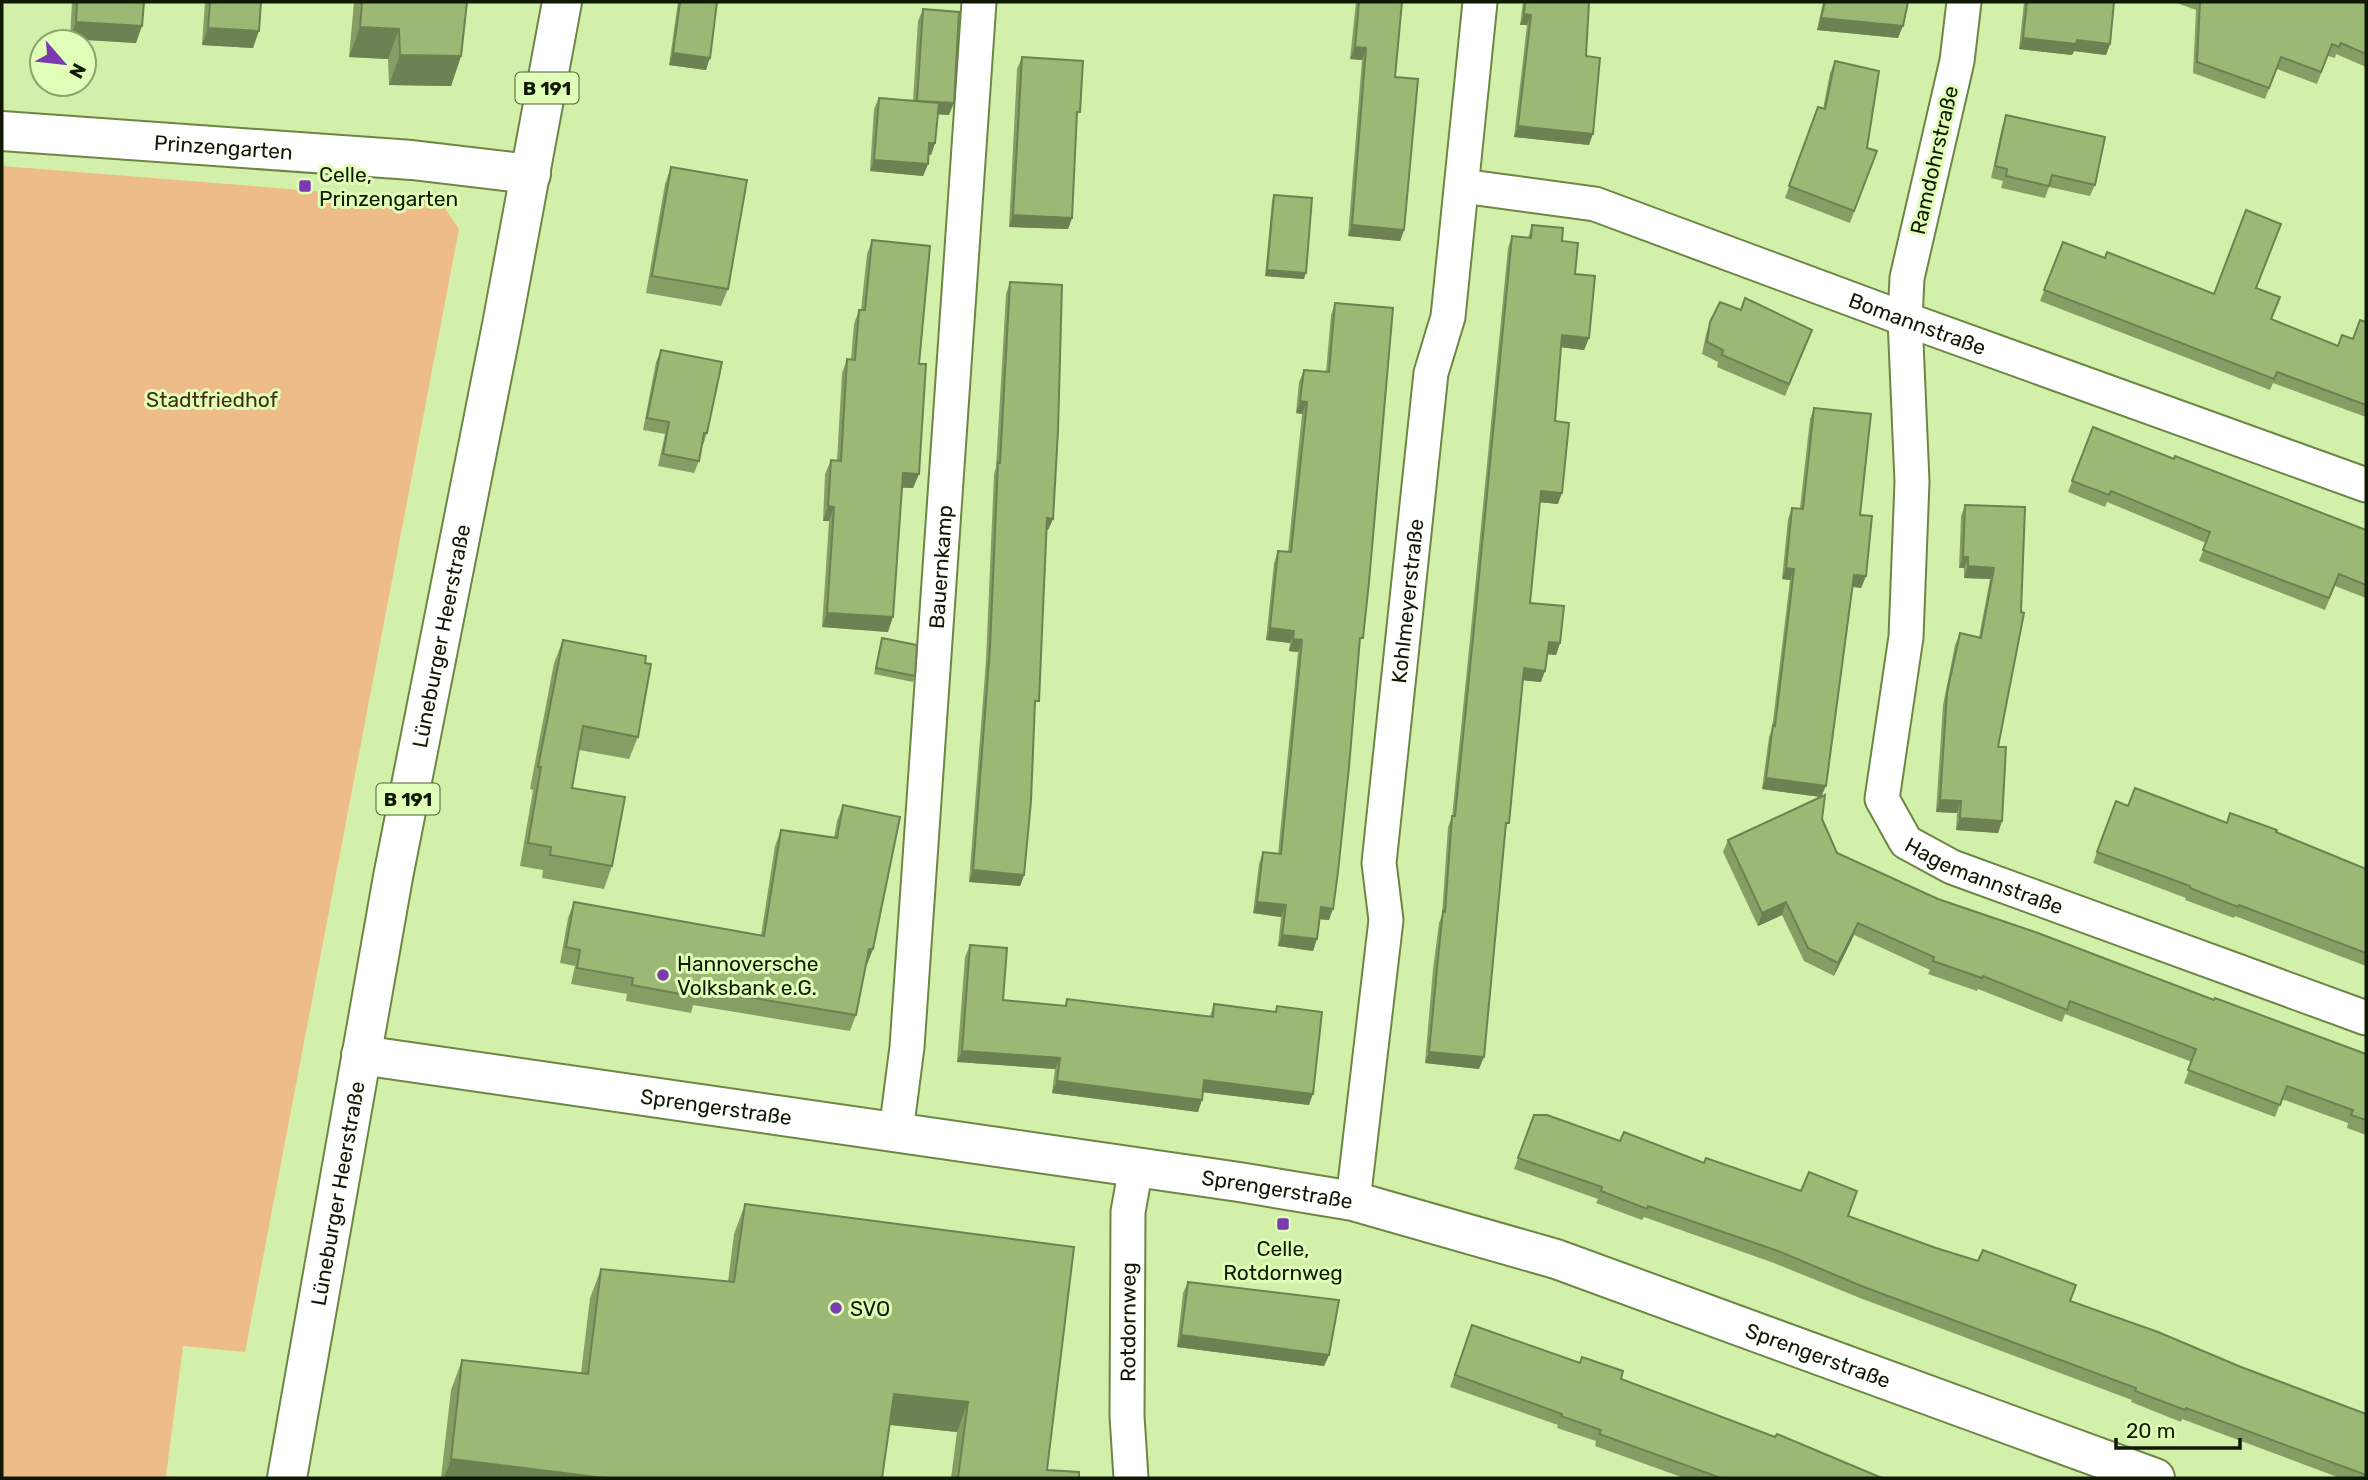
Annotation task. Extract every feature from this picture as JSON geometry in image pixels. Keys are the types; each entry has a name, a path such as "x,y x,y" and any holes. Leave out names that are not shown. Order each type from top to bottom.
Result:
{"street":[{"name":"Lüneburger Heerstraße","path":"287,1478 393,877 531,174 562,2"},
{"name":"Bauernkamp","path":"896,1132 908,1047 979,2"},
{"name":"Kohlmeyerstraße","path":"1353,1201 1386,920 1379,863 1428,400 1431,373 1448,317 1480,2"},
{"name":"Ramdohrstraße","path":"1905,319 1907,278 1957,61 1964,2"},
{"name":"Prinzengarten","path":"2,131 412,160 531,174"},
{"name":"Bomannstraße","path":"1462,186 1595,204 2366,485"},
{"name":"Hagemannstraße","path":"1905,319 1912,482 1906,637 1882,799 1906,842 1952,867 2366,1018"},
{"name":"Sprengerstraße","path":"361,1055 1353,1201 1556,1259 2155,1478"},
{"name":"Rotdornweg","path":"1131,1478 1127,1416 1129,1212 1136,1167"}],"green space":[{"name":"Stadtfriedhof","path":"2,166 440,201 459,229 245,1352 183,1346 166,1476 189,1478 2,1478"}],"building":[{"path":"77,2 144,2 142,26 76,22"},
{"path":"210,2 261,2 259,31 208,28"},
{"path":"362,2 467,2 461,56 400,55 399,29 360,27"},
{"path":"680,2 717,2 710,58 673,53"},
{"path":"1359,2 1402,2 1395,77 1418,79 1404,230 1352,225 1366,48 1355,47"},
{"path":"1525,2 1589,2 1586,56 1600,58 1593,134 1518,126 1531,15 1524,14"},
{"path":"1825,2 1908,2 1903,26 1821,18"},
{"path":"2027,2 2114,2 2110,44 2077,40 2076,44 2023,38"},
{"path":"2200,2 2366,2 2366,54 2341,43 2339,47 2332,44 2321,72 2281,57 2269,88 2197,62"},
{"path":"923,9 959,12 954,103 917,101"},
{"path":"1022,57 1083,61 1080,112 1077,112 1072,218 1013,215"},
{"path":"1835,61 1879,71 1867,148 1877,151 1854,211 1789,186 1818,107 1825,109"},
{"path":"879,98 939,103 935,143 929,143 928,164 874,160"},
{"path":"2006,115 2105,137 2095,185 2052,175 2049,186 2006,176 2007,169 1995,166"},
{"path":"671,167 747,180 728,289 652,276"},
{"path":"1274,195 1312,198 1306,273 1267,270"},
{"path":"2246,210 2281,224 2256,288 2280,297 2271,319 2338,346 2342,335 2353,339 2360,320 2366,322 2366,405 2277,372 2274,379 2044,290 2063,242 2105,258 2107,252 2214,294"},
{"path":"1532,225 1563,228 1562,241 1578,243 1575,274 1595,276 1589,338 1562,335 1555,421 1569,423 1562,493 1541,491 1530,603 1564,606 1560,643 1549,642 1545,671 1524,668 1484,1057 1429,1052 1512,236 1531,238"},
{"path":"872,240 930,246 919,364 926,364 919,474 903,473 893,617 827,613 834,507 828,506 831,460 841,461 847,359 855,360 859,310 865,310"},
{"path":"1010,282 1062,285 1053,519 1047,518 1039,701 1035,701 1031,801 1024,875 973,870 990,648 998,462 1000,463"},
{"path":"1745,298 1812,330 1789,384 1722,355 1723,350 1707,342 1710,322 1720,302 1741,310"},
{"path":"1335,303 1393,308 1369,582 1363,638 1360,638 1338,872 1333,909 1321,907 1317,939 1282,935 1286,905 1257,902 1263,852 1281,854 1302,640 1293,639 1294,631 1270,628 1278,551 1291,552 1307,402 1300,401 1304,370 1329,372"},
{"path":"661,350 722,362 699,461 663,454 669,422 647,418"},
{"path":"1814,408 1871,414 1860,515 1872,516 1866,576 1854,575 1826,786 1766,778 1794,569 1786,568 1792,508 1803,509"},
{"path":"2093,427 2366,530 2366,585 2339,574 2329,598 2203,550 2210,532 2111,491 2109,495 2072,481"},
{"path":"1965,505 2025,507 2021,612 2024,613 1998,747 2006,747 2002,821 1960,818 1961,801 1940,800 1947,693 1960,633 1981,638 1994,568 1968,566 1968,557 1963,557"},
{"path":"882,638 917,645 915,676 876,668"},
{"path":"563,640 646,656 645,663 651,664 638,737 583,726 572,788 625,797 612,866 550,855 551,847 528,843 541,767 538,767"},
{"path":"2135,788 2227,823 2230,813 2277,830 2276,832 2366,869 2366,953 2097,852 2116,801 2128,806"},
{"path":"1825,795 1822,819 1837,853 1938,899 2366,1054 2366,1120 2351,1115 2353,1110 2287,1086 2280,1105 2188,1070 2196,1049 2070,1001 2067,1010 1983,976 1982,978 1933,961 1934,957 1858,923 1838,963 1808,948 1786,902 1762,913 1728,840"},
{"path":"843,805 900,817 873,949 869,949 856,1015 698,989 696,997 632,985 633,978 577,968 580,950 566,947 574,902 764,936 781,830 837,838"},
{"path":"970,945 1007,948 1003,1000 1066,1006 1067,999 1213,1017 1214,1004 1276,1012 1277,1006 1322,1012 1313,1094 1204,1080 1202,1100 1057,1081 1060,1058 962,1051"},
{"path":"1534,1115 1547,1115 1620,1141 1624,1132 1704,1163 1706,1158 1801,1191 1809,1172 1857,1191 1848,1216 1978,1261 1983,1250 2076,1285 2070,1301 2158,1332 2241,1367 2366,1414 2366,1475 2135,1391 2136,1388 1864,1287 1778,1251 1648,1206 1647,1209 1601,1191 1602,1187 1518,1158"},
{"path":"745,1204 1074,1247 1047,1470 1079,1472 1079,1478 958,1478 968,1402 894,1394 882,1478 604,1478 451,1459 462,1360 588,1374 601,1269 734,1282"},
{"path":"1188,1282 1339,1300 1329,1355 1181,1335"},
{"path":"1472,1325 1580,1363 1582,1357 1623,1371 1621,1379 1775,1437 1777,1434 1882,1478 1721,1478 1599,1434 1601,1430 1561,1416 1562,1414 1455,1375"}],"place":[{"name":"Celle, Prinzengarten","path":"305,186"},
{"name":"Hannoversche Volksbank e.G.","path":"663,975"},
{"name":"Celle, Rotdornweg","path":"1283,1224"},
{"name":"SVO","path":"836,1308"}]}
